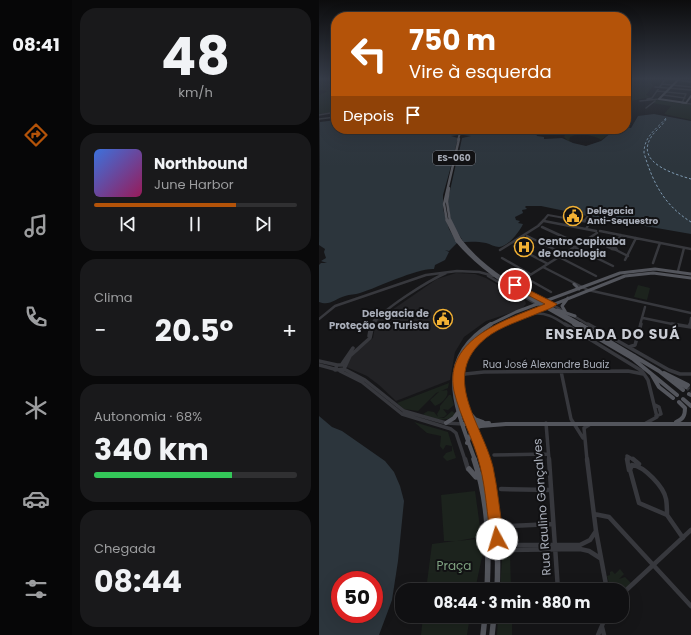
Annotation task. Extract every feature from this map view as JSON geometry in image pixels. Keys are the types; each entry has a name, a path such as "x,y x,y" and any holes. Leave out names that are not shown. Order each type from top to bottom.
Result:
{"main road":[{"name":"ES-060","path":"461,134 444,204 447,221 459,244 475,261 493,275 686,387"},
{"path":"498,550 491,547 482,485 467,443 453,392 453,381 457,358 460,351 474,335 487,326 537,305 545,300 553,299 583,288 613,275 644,269 678,271 691,274"},
{"path":"574,284 583,288 593,288 628,275 643,273 665,273 691,278"},
{"path":"497,583 497,528 486,466 459,390 462,362 474,344 488,332 520,317 570,297 583,288"},
{"path":"565,311 562,306 570,297"},
{"path":"524,310 543,308 554,309 575,316"},
{"name":"ES-060","path":"633,357 646,367 659,387 675,397"},
{"path":"673,423 680,420 685,414 681,401 691,406"},
{"path":"466,410 475,419 485,423"},
{"path":"446,423 454,418 459,411"},
{"path":"683,423 691,419"},
{"path":"467,443 473,429 481,426 499,424 573,422 691,424"},
{"path":"463,424 499,424"},
{"path":"469,469 474,476 479,476 485,472 486,466"},
{"path":"487,524 489,559 487,583"},
{"path":"483,635 484,623"},
{"path":"492,635 493,623"}],"street":[{"path":"320,115 331,113"},
{"path":"319,119 331,117"},
{"path":"500,250 515,243 544,221 548,215 589,222"},
{"path":"584,221 587,217 592,218 586,229"},
{"path":"544,221 691,249"},
{"path":"542,227 579,244"},
{"path":"511,283 519,282 526,278 530,274 598,232"},
{"path":"527,236 564,254"},
{"path":"615,249 621,236"},
{"path":"589,238 628,256"},
{"path":"625,260 636,238"},
{"path":"653,263 660,243"},
{"path":"514,246 548,264"},
{"path":"574,247 613,266"},
{"path":"678,271 684,248"},
{"path":"559,257 596,276"},
{"path":"502,258 530,274"},
{"path":"543,267 583,288 691,313"},
{"path":"319,319 335,306 427,275 449,271 474,271 488,274 511,283 545,300 673,372 691,374"},
{"path":"319,364 336,371 354,350 370,338 374,323 384,313 435,278 446,273 458,272 483,274 494,278 543,308"},
{"path":"427,275 435,278"},
{"path":"526,278 551,292"},
{"path":"519,282 517,285 519,287"},
{"path":"599,285 599,290 606,294"},
{"path":"638,301 645,307"},
{"path":"645,307 654,304"},
{"path":"629,347 635,345 645,307"},
{"path":"520,317 535,313 546,314 632,364 639,375 643,374 648,380 655,405 655,419 646,423"},
{"path":"643,318 683,326 691,326 691,318"},
{"path":"583,335 586,327 585,322"},
{"path":"571,328 581,330 586,327"},
{"path":"589,339 588,334 591,331 600,331"},
{"path":"319,361 341,367 365,380 404,411 446,423 463,424"},
{"path":"334,369 341,367"},
{"path":"341,367 402,414 438,424 456,433 469,469 475,480 482,485"},
{"path":"561,371 570,416 584,440"},
{"name":"Rua José Alexandre Buaiz","path":"459,379 469,373 637,371"},
{"path":"598,422 586,426 584,440 596,531 606,583"},
{"name":"Rua Raulino Gonçalves","path":"546,423 558,583"},
{"path":"493,455 548,454"},
{"path":"667,515 639,503 630,473 627,456 632,458 665,493 667,515 683,538"},
{"path":"630,473 631,465 640,466"},
{"path":"501,489 551,490"},
{"path":"594,514 609,517 691,606"},
{"path":"510,526 553,524"},
{"path":"497,528 502,537 513,544 580,549 589,551 601,559"},
{"path":"629,587 691,530"},
{"path":"498,550 555,547 585,543 590,540 596,531"},
{"path":"598,635 603,623"},
{"path":"602,627 603,635"}],"shaded area":[{"path":"654,114 691,121 691,234 582,215 583,213 571,212 568,214 570,212 541,206 526,206 525,207 527,209 522,210 523,213 515,217 516,220 520,221 518,223 523,224 513,238 502,246 497,247 479,242 458,242 449,251 445,250 449,252 445,260 435,265 434,269 418,271 358,294 341,297 329,303 319,302 319,265 321,263 327,263 321,261 326,258 324,252 325,249 319,245 320,122 331,121 331,134 536,134 537,136 544,137 544,139 562,138 573,143 586,146 601,141 610,134 631,134 631,128 638,116"},
{"path":"456,273 475,274 486,278 525,301 526,304 522,309 486,321 464,337 455,352 450,380 396,401 367,376 344,366 355,352 373,338 376,321 437,279"},
{"path":"319,416 332,427 342,431 385,461 394,472 400,486 404,501 398,561 392,600 379,635 319,635"}],"green space":[{"path":"319,108 331,108 331,113 319,114"},
{"path":"670,108 691,108 691,120 664,114"},
{"path":"565,134 609,134 601,140 590,136 577,135 570,137 569,142 564,137"},
{"path":"638,285 650,288 647,300 634,297"},
{"path":"449,383 448,388 436,393 418,411 404,409 397,403"},
{"path":"447,390 448,392 444,400 435,406 430,400 440,391"},
{"path":"449,395 451,395 454,405 448,410 443,409 447,414 444,417 439,417 444,418 452,411 456,414 453,417 440,420 423,414 428,411 434,412 438,417 437,414 440,406"},
{"path":"414,422 448,432 456,458 447,461 443,457 446,453 452,451 452,446 446,445 443,450 440,446 441,436 427,433"},
{"name":"Praça","path":"475,491 481,534 479,537 457,541 486,538 476,583 427,583 432,544 455,541 444,541 441,495"},
{"path":"510,553 511,583 500,583 502,559"},
{"path":"620,569 624,574 619,579 625,577 631,583 629,585 629,583 609,583 607,576 610,575 610,572 612,571 615,574"},
{"path":"422,623 469,623 467,635 421,635"},
{"path":"498,623 512,623 512,635 497,635"}],"pier":[{"path":"463,134 471,136 462,138 458,157 468,159 472,163 468,164 467,160 457,159 449,195 448,203 451,221 464,243 458,245 449,229 443,209 443,195 453,159 442,160 441,164 437,162 441,159 453,157 458,138 451,136"}],"ferry route":[{"path":"666,118 648,138 644,153 651,174 667,201 691,222"},
{"path":"666,119 650,139 647,147 649,155 659,166 691,179"}],"tunnel":[{"path":"686,387 691,391"}],"place":[{"name":"Delegacia Anti-Sequestro","path":"573,216"},
{"name":"Centro Capixaba de Oncologia","path":"524,247"},
{"name":"Delegacia de Proteção ao Turista","path":"443,319"}],"district":[{"name":"ENSEADA DO SUÁ","path":"613,334"}],"route":[{"path":"497,539 497,528 486,466 459,390 459,379 462,362 467,353 483,336 509,321 552,304 515,285"}]}
